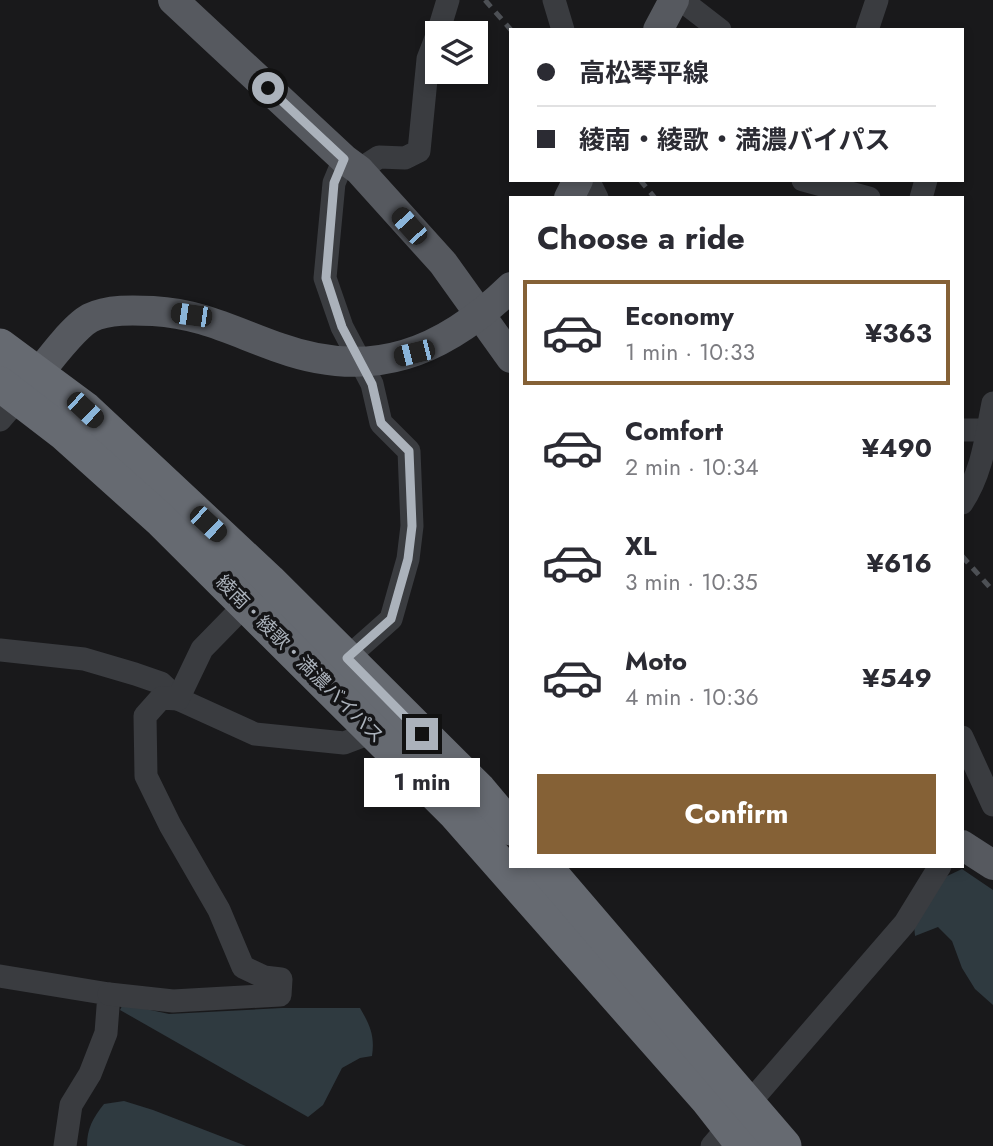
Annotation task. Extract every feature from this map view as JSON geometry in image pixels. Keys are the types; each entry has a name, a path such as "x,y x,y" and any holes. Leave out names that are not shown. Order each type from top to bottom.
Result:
{"highway":[{"name":"綾南・綾歌・満濃バイパス","path":"0,346 14,394 65,434 162,521 454,812 734,1131 784,1146"},
{"name":"綾南・綾歌・満濃バイパス","path":"14,394 85,410 269,581 479,790 509,826"},
{"name":"綾南・綾歌・満濃バイパス","path":"545,868 734,1131"}],"main road":[{"path":"173,0 351,165 443,263 500,302 509,348"},
{"path":"659,28 674,0"},
{"path":"14,394 82,324 93,317 120,311 191,315 305,356 362,362 393,359 414,353 434,344 500,302"}],"street":[{"path":"442,21 448,0"},
{"path":"554,0 562,28"},
{"path":"681,0 717,28"},
{"path":"868,28 877,0"},
{"path":"347,658 391,619 408,559 412,526 409,451 381,423 372,384 342,327 326,278 334,183 351,165 379,157 405,158 419,151 426,84"},
{"path":"810,182 862,196"},
{"path":"964,500 972,489 983,455 993,403"},
{"path":"964,430 988,430"},
{"path":"178,699 202,649 245,605"},
{"path":"0,650 84,659 162,683 178,699 255,734 344,743 373,732"},
{"path":"0,976 109,994 173,1001 280,995 281,979 264,977 243,967 219,910 170,825 146,776 145,716 161,698 178,699"},
{"path":"964,741 993,805"},
{"path":"734,1131 905,923 939,868"},
{"path":"65,1146 71,1105 90,1074 106,1033 109,994"}],"shaded area":[{"path":"962,869 993,890 993,1005 975,989 962,968 952,941 938,927 915,936 914,925 945,877"},
{"path":"123,1004 169,1014 282,1008 360,1008 371,1031 372,1056 360,1058 342,1068 323,1105 308,1117 120,1010"},
{"path":"124,1101 246,1146 87,1146 91,1124 104,1104"}],"railway":[{"path":"485,0 509,28"},
{"path":"642,182 653,196"},
{"path":"964,558 993,591"}],"route":[{"path":"268,88 344,159 334,183 326,278 342,327 372,384 381,423 409,451 412,526 408,559 391,619 347,658 422,734"}]}
